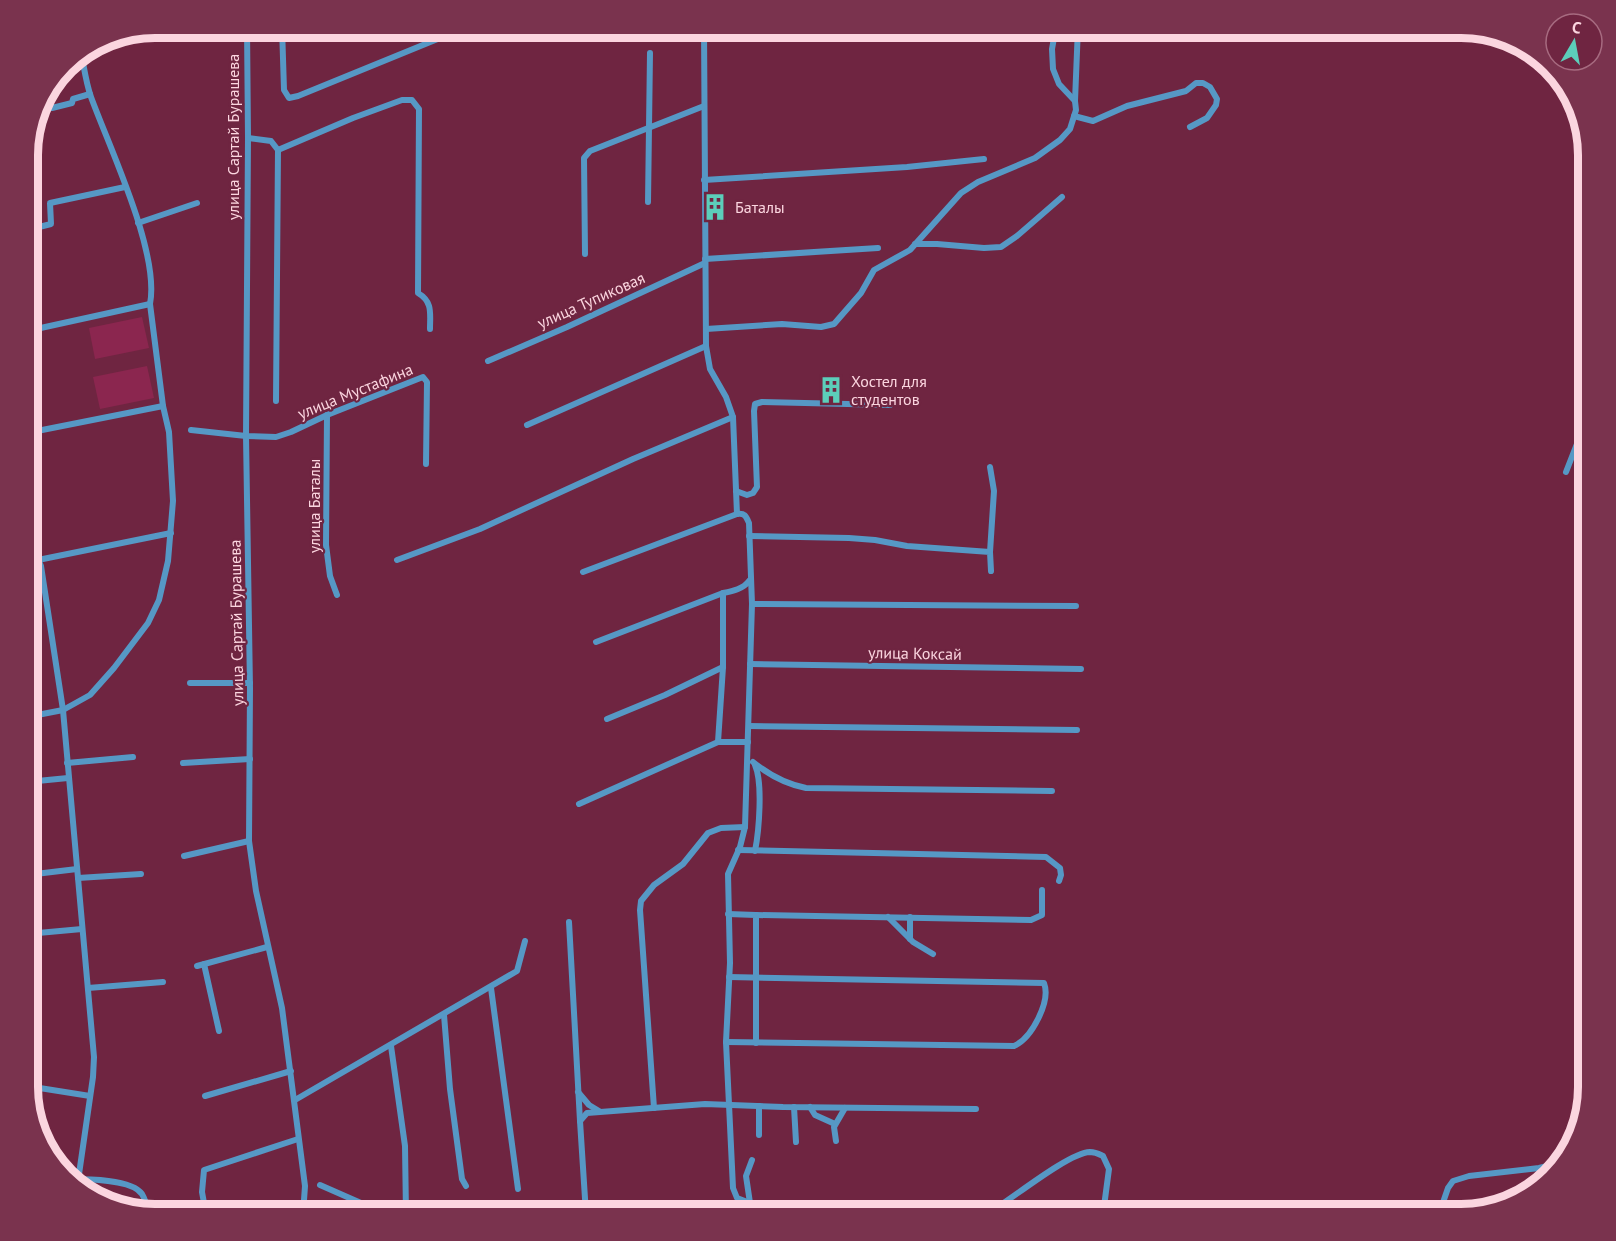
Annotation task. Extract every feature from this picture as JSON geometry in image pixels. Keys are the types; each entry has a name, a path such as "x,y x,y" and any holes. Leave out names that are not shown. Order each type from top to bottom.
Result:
{"street":[{"name":"улица Сартай Бурашева","path":"246,38 249,841 255,891 282,1008 305,1186 304,1204"},
{"path":"282,38 284,90 289,98 440,38"},
{"path":"704,38 706,346 710,369 723,391 733,417 737,514"},
{"path":"1054,38 1053,69 1059,84 1076,101"},
{"path":"706,329 782,324 821,327 834,324 861,293 874,270 910,250 961,193 978,182 1035,158 1060,140 1070,129 1076,110 1078,38"},
{"path":"648,202 650,53"},
{"path":"38,715 63,710 90,695 148,623 159,600 171,533 173,501 169,432 163,406 150,304 152,295 150,272 138,223 90,94 83,61"},
{"path":"1074,116 1093,121 1127,106 1186,91 1196,83 1203,83 1215,93 1216,105 1207,118 1190,127"},
{"path":"48,105 52,108 72,103 73,99 90,94"},
{"path":"278,150 402,100 412,100 416,104 419,115 418,293 426,298 429,306 430,329"},
{"path":"585,254 584,158 590,151 704,106"},
{"path":"248,138 272,141 278,150 276,401"},
{"path":"704,180 907,167 984,159"},
{"path":"38,227 51,224 50,203 125,187"},
{"path":"915,244 1001,247 1062,197"},
{"path":"138,223 196,203"},
{"path":"705,261 878,248"},
{"name":"улица Тупиковая","path":"488,361 567,327 705,261"},
{"path":"38,329 150,304"},
{"path":"527,425 706,346"},
{"name":"улица Мустафина","path":"191,430 276,437 423,377 427,382 426,464"},
{"path":"736,491 747,495 753,493 757,487 754,411 756,404 762,402 890,405"},
{"path":"38,431 163,406"},
{"name":"улица Баталы","path":"327,415 326,545 330,576 337,595"},
{"path":"397,560 480,529 615,467 733,417"},
{"path":"1566,472 1578,441"},
{"path":"990,467 994,491 991,571"},
{"path":"583,572 737,514 743,513 749,523 752,604 745,827 729,874 728,914 729,977 726,1042 734,1201 750,1203 746,1176 752,1160"},
{"path":"78,1175 94,1057 63,710 56,656 38,560 171,533"},
{"path":"749,536 849,538 907,546 990,552"},
{"path":"596,642 723,593 738,590 747,585 750,580"},
{"path":"718,742 723,668 723,593"},
{"path":"752,604 1076,606"},
{"name":"улица Коксай","path":"750,664 1081,669"},
{"path":"607,719 723,668"},
{"path":"190,683 250,683"},
{"path":"749,726 1077,730"},
{"path":"579,804 718,742 748,742"},
{"path":"747,757 777,779 791,786 806,788 1052,791"},
{"path":"67,763 133,758"},
{"path":"183,763 250,759"},
{"path":"753,762 758,772 759,810 755,851"},
{"path":"38,781 68,778"},
{"path":"654,1108 641,901 654,885 683,864 708,833 721,828 745,827"},
{"path":"184,855 249,841"},
{"path":"738,850 1039,856 1046,857 1060,868 1059,881"},
{"path":"38,873 77,869"},
{"path":"78,878 141,874"},
{"path":"728,914 1031,920 1040,918 1042,915 1042,890"},
{"path":"756,915 756,1043"},
{"path":"888,917 910,939 933,954"},
{"path":"910,917 910,939"},
{"path":"568,922 585,1204"},
{"path":"38,933 82,929"},
{"path":"295,1100 517,971 525,941"},
{"path":"219,1031 214,1003 201,965 267,947"},
{"path":"726,1042 1014,1046 1022,1043 1027,1037 1046,999 1044,983 729,977"},
{"path":"88,988 163,982"},
{"path":"491,987 518,1188"},
{"path":"444,1015 450,1089 462,1179 466,1186"},
{"path":"391,1046 405,1146 406,1204"},
{"path":"205,1096 291,1071"},
{"path":"38,1088 90,1096"},
{"path":"577,1092 589,1105 601,1111"},
{"path":"580,1121 587,1113 601,1111 729,1104 976,1109"},
{"path":"759,1106 759,1135"},
{"path":"795,1107 796,1142"},
{"path":"810,1107 815,1115 835,1124"},
{"path":"836,1141 835,1124 845,1108"},
{"path":"204,1204 202,1192 204,1170 298,1138"},
{"path":"1002,1204 1077,1156 1092,1152 1103,1156 1109,1169 1104,1204"},
{"path":"1442,1204 1453,1181 1469,1176 1547,1166"},
{"path":"83,1179 134,1187 142,1194 145,1203"},
{"path":"320,1185 363,1204"}],"shaded area":[{"path":"142,317 149,348 95,359 89,328"},
{"path":"147,366 154,398 100,409 93,377"}],"place":[{"name":"Баталы","path":"715,207"},
{"name":"Хостел для студентов","path":"831,390"}]}
